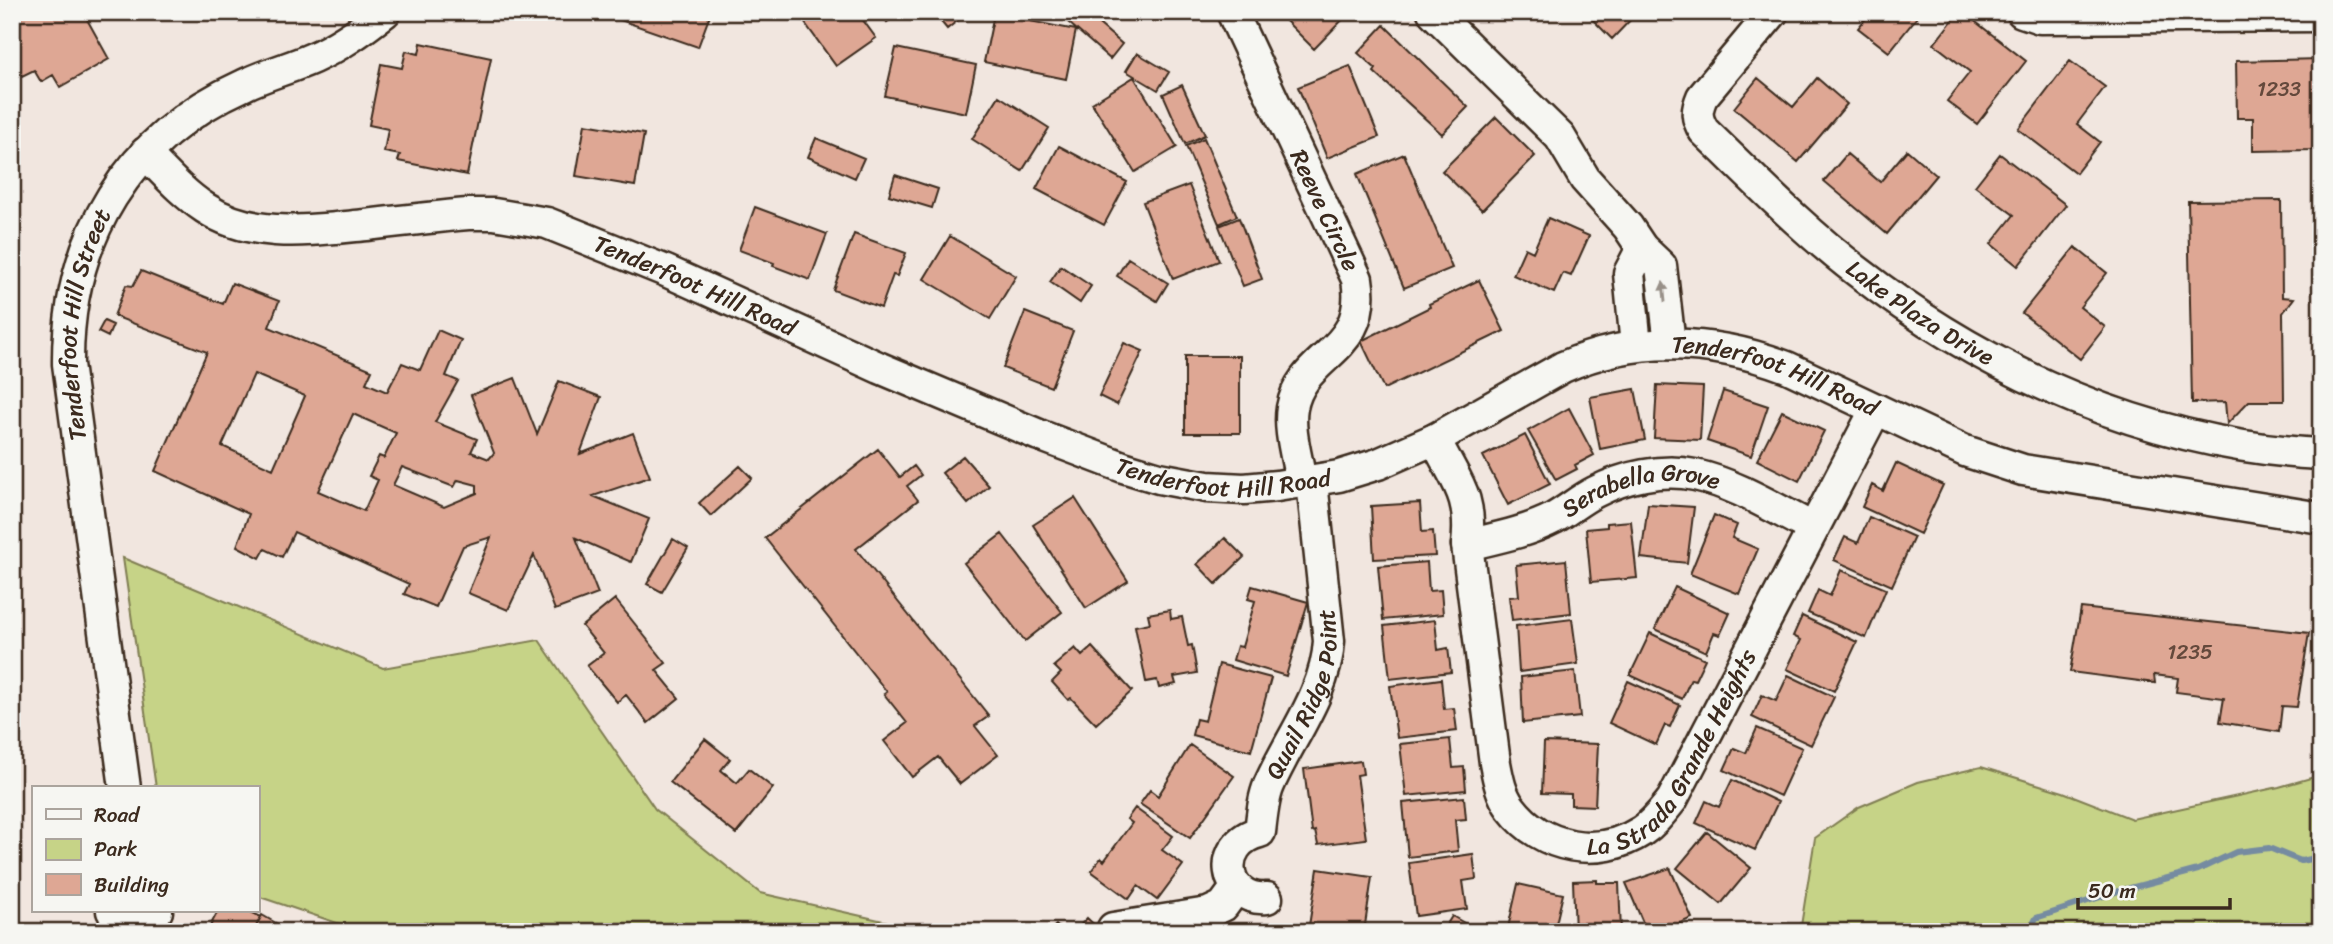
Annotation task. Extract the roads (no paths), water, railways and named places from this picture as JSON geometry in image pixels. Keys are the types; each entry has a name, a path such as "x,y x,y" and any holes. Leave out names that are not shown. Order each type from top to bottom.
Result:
{"street":[{"name":"Tenderfoot Hill Street","path":"125,786 68,364 68,334 75,287 92,231 124,177 170,129 192,113 243,85 336,47 385,12"},
{"name":"Reeve Circle","path":"1232,12 1357,279 1360,299 1354,325 1296,394 1292,420 1307,482"},
{"path":"1433,12 1560,137 1585,179 1628,227 1642,248 1661,266 1670,344"},
{"name":"Lake Plaza Drive","path":"1773,12 1702,97 1697,108 1697,119 1704,131 1786,211 1858,272 1909,308 1993,360 2073,397 2187,434 2240,447 2321,454"},
{"path":"2022,12 2040,18 2321,16"},
{"name":"Tenderfoot Hill Road","path":"145,153 205,208 240,225 302,231 468,214 494,214 547,223 666,271 954,399 1123,467 1159,478 1207,487 1244,489 1307,482 1378,464 1435,439 1563,367 1589,356 1636,346 1670,344 1699,345 1758,356 1965,451 2023,470 2321,518"},
{"path":"1636,346 1629,273 1642,248"},
{"name":"La Strada Grande Heights","path":"1435,439 1451,472 1449,488 1457,523 1467,545 1495,763 1503,794 1511,807 1536,832 1557,842 1579,847 1602,847 1623,841 1642,831 1657,819 1672,800 1876,409"},
{"name":"Serabella Grove","path":"1467,545 1531,528 1554,518 1612,484 1632,478 1664,474 1692,475 1718,482 1812,528"},
{"name":"Quail Ridge Point","path":"1237,887 1230,875 1232,851 1238,842 1259,832 1268,787 1322,681 1328,661 1329,641 1307,482"},
{"path":"1113,928 1208,913 1223,906 1237,887 1249,896 1267,898"},
{"path":"114,912 125,923 159,920"}],"waterway":[{"path":"2029,932 2036,918 2119,891 2198,870 2236,852 2269,848 2301,861 2321,857"}]}
